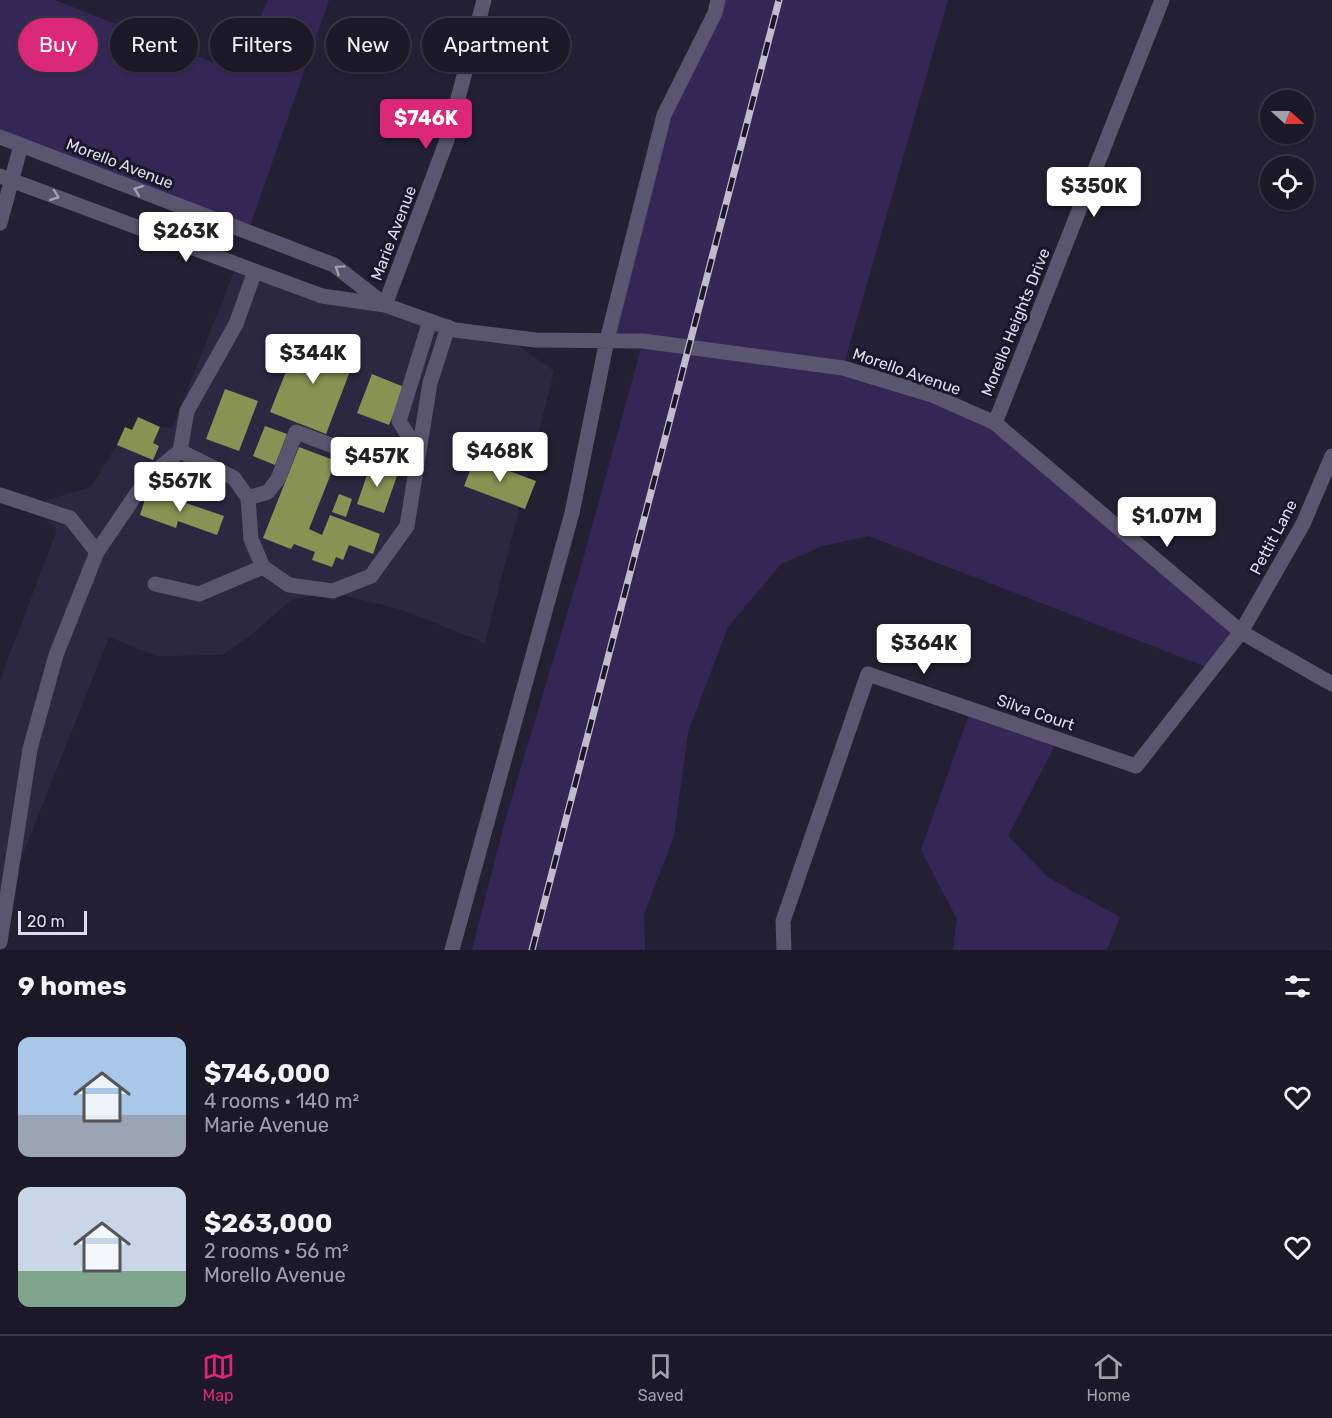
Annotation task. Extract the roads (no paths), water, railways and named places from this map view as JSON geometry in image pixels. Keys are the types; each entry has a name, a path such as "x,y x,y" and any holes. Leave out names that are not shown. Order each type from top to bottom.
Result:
{"street":[{"name":"Marie Avenue","path":"385,305 447,140 484,0"},
{"path":"452,950 572,513 607,340 664,116 715,13 718,0"},
{"name":"Morello Heights Drive","path":"994,423 1162,0"},
{"name":"Morello Avenue","path":"0,137 334,264 385,305"},
{"path":"0,223 5,178 21,145"},
{"name":"Morello Avenue","path":"5,178 322,296 385,305 455,330 535,339 643,341 843,368 932,395 994,423 1241,632 1332,684"},
{"path":"0,942 30,749 56,655 97,552 148,477 180,451 187,411 236,324 255,271"},
{"path":"419,453 399,421 430,321"},
{"path":"180,451 234,478 248,498 251,539 263,567 289,585 333,591 371,576 407,526 430,383 448,327"},
{"path":"248,498 268,492 273,486 278,479 296,432 344,450 419,453"},
{"name":"Pettit Lane","path":"1241,632 1303,524 1332,456"},
{"path":"0,495 70,518 97,552"},
{"path":"155,584 199,594 263,567"},
{"name":"Silva Court","path":"784,950 783,921 868,674 1136,766 1241,632"}],"railway":[{"path":"532,950 779,0"}]}
